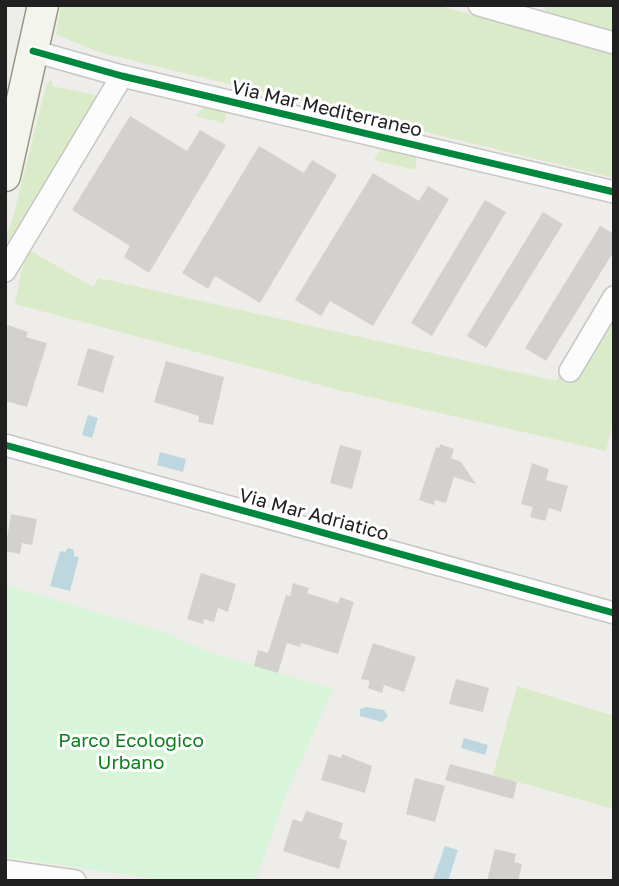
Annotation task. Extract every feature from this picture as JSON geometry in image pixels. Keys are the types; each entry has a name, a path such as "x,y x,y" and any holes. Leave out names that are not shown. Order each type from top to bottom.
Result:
{"main road":[{"path":"5,176 43,5"}],"street":[{"path":"479,5 614,43"},
{"name":"Via Mar Mediterraneo","path":"33,51 122,76 614,192"},
{"path":"5,271 122,76"},
{"path":"570,371 614,297"},
{"name":"Via Mar Adriatico","path":"5,445 614,613"},
{"path":"5,871 75,881"}],"green space":[{"path":"61,5 434,5 614,50 614,178 98,52 56,34"},
{"path":"545,5 614,5 614,37 546,19"},
{"path":"52,78 52,86 100,96 5,257 5,238 12,221 46,86"},
{"path":"205,106 226,111 224,123 195,116"},
{"path":"382,148 417,156 415,170 374,160"},
{"path":"29,250 93,287 99,278 556,381 560,375 571,381 614,312 614,418 606,451 339,390 15,304 21,272"},
{"name":"Parco Ecologico Urbano","path":"5,585 163,632 209,652 333,689 286,795 255,881 157,879 5,857"},
{"path":"517,686 614,716 614,809 493,775"}],"water":[{"path":"88,415 98,418 92,438 82,435"},
{"path":"160,452 186,459 183,472 157,465"},
{"path":"68,548 74,550 74,556 79,557 70,591 50,586 60,551 65,552"},
{"path":"366,707 384,710 388,716 382,722 360,716 360,709"},
{"path":"464,738 488,745 485,755 461,748"},
{"path":"445,846 458,850 448,881 433,880"}],"building":[{"path":"130,116 187,151 200,130 226,145 149,273 124,257 130,246 72,210"},
{"path":"259,146 304,173 312,160 337,175 260,303 215,276 208,289 182,273"},
{"path":"373,173 419,201 428,186 449,199 373,326 330,301 321,316 295,300"},
{"path":"485,200 506,212 432,336 411,323"},
{"path":"543,212 563,224 486,348 467,336"},
{"path":"600,226 614,234 614,251 546,361 525,348"},
{"path":"8,325 28,332 26,337 47,343 27,407 5,401 5,334"},
{"path":"88,348 114,356 103,393 77,385"},
{"path":"166,361 224,377 213,425 198,422 199,416 154,402"},
{"path":"440,444 454,449 451,458 461,462 476,484 454,477 446,503 435,500 434,505 419,500 436,447 439,448"},
{"path":"340,445 362,451 352,489 330,483"},
{"path":"532,463 549,469 546,480 568,486 561,512 549,508 545,521 530,517 533,507 521,504"},
{"path":"11,514 37,519 32,545 22,543 20,554 5,551"},
{"path":"201,573 236,584 228,612 218,608 214,622 204,619 203,624 187,619"},
{"path":"293,583 309,588 307,593 338,603 340,597 354,602 338,654 301,643 300,647 287,643 278,673 254,666 258,650 268,653 286,595 290,596"},
{"path":"373,643 416,657 404,692 384,685 382,693 368,688 370,681 361,679"},
{"path":"456,679 489,688 483,712 449,704"},
{"path":"329,754 341,758 342,754 372,766 365,793 321,780"},
{"path":"450,764 517,782 513,799 445,780"},
{"path":"415,778 445,786 435,822 406,814"},
{"path":"306,811 343,823 339,838 347,841 339,869 283,851 293,819 302,822"},
{"path":"495,849 516,854 514,862 522,864 518,881 487,881"}],"cycle path":[{"path":"33,51 122,76 614,192"},
{"path":"5,445 614,613"}]}
